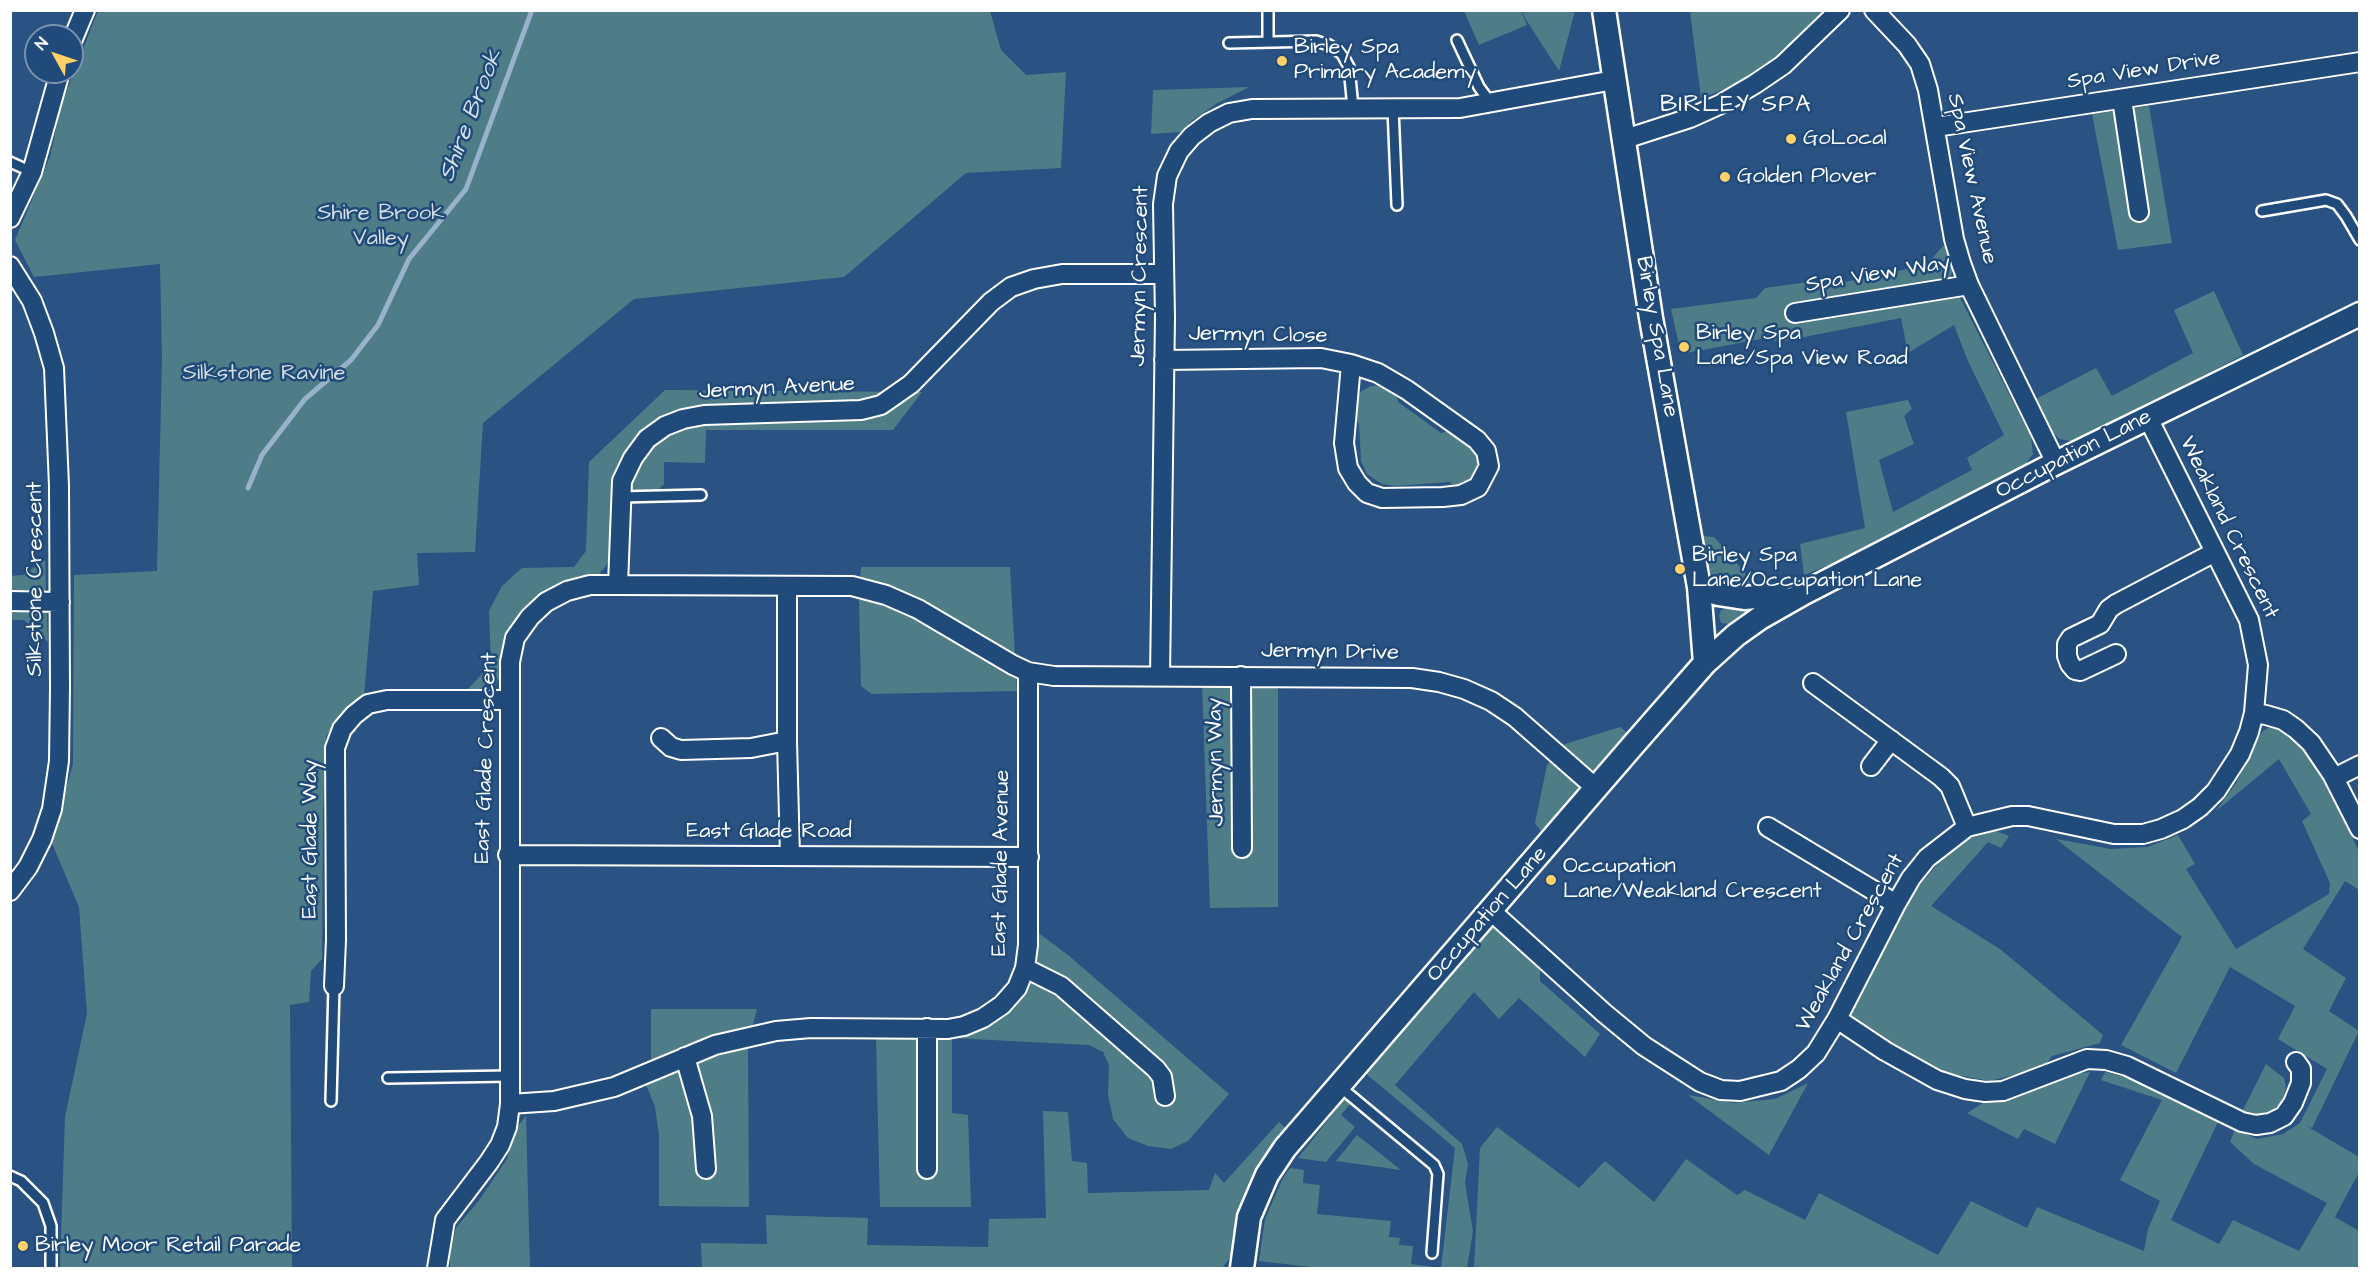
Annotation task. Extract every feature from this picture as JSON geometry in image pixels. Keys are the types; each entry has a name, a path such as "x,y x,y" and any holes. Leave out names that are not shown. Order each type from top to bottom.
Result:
{"street":[{"path":"79,24 85,10"},
{"name":"Birley Spa Lane","path":"1604,10 1622,140 1699,587 1704,663"},
{"path":"1622,140 1690,118 1729,99 1783,65 1840,10"},
{"name":"Spa View Avenue","path":"1874,10 1907,45 1920,64 1936,127 1954,239 1969,285 2056,463"},
{"name":"Spa View Drive","path":"1936,127 2360,62"},
{"name":"Jermyn Crescent","path":"1160,676 1164,360 1163,204 1167,176 1179,152 1192,136 1209,123 1229,113 1252,109 1460,108 1614,80"},
{"path":"10,218 32,172 57,84"},
{"path":"2122,99 2139,212"},
{"name":"Silkstone Crescent","path":"10,266 32,301 54,368 58,422 60,602 59,761 52,809 42,839 28,867 10,891"},
{"name":"Jermyn Avenue","path":"618,585 622,481 633,458 647,439 664,426 704,415 861,410 881,405 911,384 991,302 1011,287 1034,279 1062,274 1164,274"},
{"name":"Spa View Way","path":"1795,313 1969,285"},
{"name":"Occupation Lane","path":"1242,1269 1249,1217 1267,1175 1285,1148 1704,663 1736,635 1790,600 2056,463 2360,314"},
{"name":"Jermyn Close","path":"1164,360 1321,358 1351,364 1378,373 1407,390 1477,441 1486,451 1489,466 1478,487 1461,495 1443,497 1382,498 1367,493 1357,483 1348,468 1344,443 1351,364"},
{"name":"Weakland Crescent","path":"1491,911 1580,992 1644,1046 1692,1078 1721,1090 1740,1091 1781,1081 1799,1069 1816,1053 1837,1019 1896,904 1927,858 1967,827 2012,816 2028,816 2114,834 2143,834 2184,819 2200,807 2216,791 2240,754 2249,732 2254,713 2258,665 2249,621 2148,418"},
{"path":"2116,654 2080,671 2075,670 2067,656 2067,644 2072,638 2100,624 2109,609 2116,604 2215,552"},
{"name":"East Glade Crescent","path":"437,1269 445,1220 500,1145 507,1127 510,1104 508,855 512,654 516,638 530,617 546,602 567,591 590,585 852,586 886,595 918,609 1013,666 1028,672"},
{"path":"787,586 790,856"},
{"path":"1699,587 1718,594 1744,598 1771,596 1790,600"},
{"path":"10,601 60,602"},
{"name":"Jermyn Drive","path":"1028,672 1054,676 1412,678 1464,689 1491,701 1515,717 1597,789"},
{"name":"East Glade Avenue","path":"510,1104 554,1101 614,1087 715,1045 776,1031 948,1029 964,1026 983,1018 1002,1005 1017,988 1025,968 1028,945 1028,672"},
{"name":"Jermyn Way","path":"1240,676 1242,848"},
{"path":"1813,683 1941,777 1950,786 1967,827"},
{"name":"East Glade Way","path":"334,986 336,940 334,748 342,729 368,704 387,700 510,700"},
{"path":"2254,713 2283,720 2311,743 2334,778 2360,829"},
{"path":"661,738 671,747 681,750 751,748 787,741"},
{"path":"1871,766 1891,740"},
{"path":"2334,778 2360,765"},
{"path":"1768,827 1896,904"},
{"name":"East Glade Road","path":"508,855 1029,857"},
{"path":"1025,968 1061,986 1156,1069 1162,1077 1165,1096"},
{"path":"1837,1019 1937,1080 1965,1089 1985,1092 2003,1091 2088,1059 2106,1060 2127,1066 2242,1122 2256,1125 2270,1123 2284,1116 2293,1103 2301,1083 2301,1069 2296,1062"},
{"path":"927,1028 927,1169"},
{"path":"685,1057 702,1116 706,1169"}],"lane":[{"path":"1268,10 1268,42"},
{"path":"1457,39 1479,87 1490,102"},
{"path":"1228,43 1316,41 1329,45 1342,54 1349,67 1353,108"},
{"path":"1393,108 1397,206"},
{"path":"10,162 32,172"},
{"path":"2262,211 2326,200 2337,204 2360,240"},
{"path":"621,497 701,495"},
{"path":"331,1101 334,986"},
{"path":"388,1078 509,1076"},
{"path":"1339,1086 1434,1165 1438,1174 1432,1253"},
{"path":"10,1176 21,1181 43,1203 51,1226 51,1269"}],"green space":[{"name":"Shire Brook Valley","path":"98,11 990,11 1001,50 1026,75 1066,72 1061,168 966,173 844,277 634,299 483,423 475,552 417,553 419,585 373,591 364,696 340,715 326,737 322,959 311,971 309,1002 290,1005 292,1268 60,1268 65,1117 87,1013 79,907 51,841 73,764 74,575 157,571 162,360 160,264 34,277 15,240 50,157 61,105 69,84 84,84 84,47"},
{"path":"1464,11 1521,11 1527,25 1479,45"},
{"path":"1522,11 1575,11 1559,71 1525,18"},
{"path":"1690,11 1829,11 1782,54 1739,84 1701,98"},
{"path":"1249,87 1216,104 1180,132 1151,134 1153,90"},
{"path":"2149,106 2172,243 2118,250 2092,114"},
{"path":"1945,244 1953,269 1950,278 2031,437 2033,454 2024,466 1849,557 1804,575 1800,544 1865,528 1846,412 1908,400 1912,409 1904,416 1914,444 1879,460 1893,512 1972,470 1967,458 2004,435 1968,361 1954,325 1908,353 1901,318 1779,342 1766,338 1681,354 1671,309 1756,298 1765,288 1836,278 1845,282 1926,265"},
{"path":"2214,291 2243,355 2076,442 2060,439 2051,432 2034,400 2096,368 2112,396 2193,353 2174,310"},
{"path":"1386,385 1396,393 1398,402 1441,433 1450,431 1474,452 1479,465 1473,478 1464,488 1456,488 1450,482 1396,486 1382,484 1367,474 1361,461 1359,424 1352,414 1353,401 1360,392 1371,386"},
{"path":"665,390 922,392 893,430 706,430 705,463 664,462 664,484 657,491 611,494 611,554 606,566 598,575 568,580 547,590 528,607 510,630 503,652 500,677 495,686 485,691 468,689 491,664 489,611 502,586 522,568 574,567 586,551 589,462"},
{"path":"1703,536 1714,537 1758,588 1743,590 1725,585 1711,574"},
{"path":"45,560 48,642 24,620 11,620 10,576 23,575"},
{"path":"861,567 1010,567 1017,691 872,694 861,686 859,600"},
{"path":"1738,606 1750,608 1729,624 1721,623 1719,616 1721,610"},
{"path":"1202,684 1278,685 1278,907 1210,908"},
{"path":"1620,727 1630,735 1544,835 1535,823 1547,765 1565,744"},
{"path":"2269,727 2279,730 2294,741 2313,761 2359,851 2359,890 2345,881 2303,949 2346,978 2329,1011 2359,1031 2312,1128 2305,1125 2359,1157 2359,1172 2335,1217 2359,1231 2359,1268 1474,1268 1480,1148 1497,1127 1579,1188 1605,1161 1654,1202 1686,1159 1737,1195 1745,1190 1805,1220 1819,1193 1938,1255 1971,1201 2027,1228 2037,1207 2144,1251 2148,1229 2160,1201 2120,1180 2162,1100 2101,1080 2105,1072 2136,1080 2218,1122 2171,1220 2219,1244 2233,1220 2299,1251 2327,1203 2254,1164 2230,1142 2235,1129 2257,1139 2283,1134 2300,1123 2327,1069 2278,1039 2295,1006 2230,967 2176,1073 2121,1045 2182,937 2056,839 2111,849 2148,847 2178,835 2195,864 2186,869 2236,949 2329,894 2330,883 2302,821 2311,814 2279,759 2216,811 2236,783 2262,732"},
{"path":"1996,831 2009,836 2001,848 1988,842 1931,906 2000,949 2103,1035 2100,1043 2052,1056 2044,1067 1990,1081 1946,1073 1886,1042 1850,1015 1913,893 1935,867 1964,840"},
{"path":"1493,927 1540,970 1540,981 1600,1034 1585,1057 1519,998 1499,1019 1474,992 1395,1085 1462,1144 1468,1164 1465,1183 1473,1231 1467,1268 1441,1268 1455,1148 1365,1073"},
{"path":"1036,931 1068,955 1229,1094 1188,1141 1171,1149 1148,1146 1128,1138 1113,1119 1108,1095 1109,1065 1103,1052 1089,1045 952,1038 988,1024 1024,989 1035,962"},
{"path":"651,1009 757,1009 748,1044 749,1207 659,1206 659,1135 655,1107 645,1082 651,1066"},
{"path":"876,1038 952,1038 952,1113 968,1115 971,1207 880,1207"},
{"path":"2266,1064 2284,1078 2286,1087 2283,1099 2273,1111 2262,1115 2242,1112"},
{"path":"2090,1072 2055,1144 2024,1129 2018,1139 1967,1113 1983,1103 2011,1098 2062,1076"},
{"path":"1808,1083 1769,1155 1688,1095 1734,1103 1775,1099"},
{"path":"1346,1097 1352,1102 1341,1115 1355,1127 1326,1162 1298,1158"},
{"path":"1043,1111 1068,1112 1072,1161 1087,1163 1088,1193 1209,1190 1215,1173 1224,1183 1279,1122 1288,1130 1256,1172 1243,1199 1230,1258 1222,1268 702,1268 701,1243 767,1244 766,1215 868,1218 867,1245 988,1247 989,1219 1046,1218"},
{"path":"526,1116 530,1268 450,1268 450,1250 456,1228 480,1199 507,1159 518,1126"},
{"path":"1357,1135 1401,1170 1336,1161"},
{"path":"1290,1168 1304,1170 1303,1183 1320,1185 1317,1214 1391,1221 1389,1237 1400,1238 1399,1245 1413,1246 1411,1264 1441,1268 1319,1268 1259,1261 1265,1219 1283,1178"}],"waterway":[{"name":"Shire Brook","path":"248,488 262,455 305,399 351,360 378,325 409,259 466,189 532,10"}],"place":[{"name":"Birley Spa Primary Academy","path":"1282,61"},
{"name":"GoLocal","path":"1791,139"},
{"name":"Golden Plover","path":"1725,177"},
{"name":"Birley Spa Lane/Spa View Road","path":"1684,347"},
{"name":"Birley Spa Lane/Occupation Lane","path":"1680,569"},
{"name":"Occupation Lane/Weakland Crescent","path":"1551,880"},
{"name":"Birley Moor Retail Parade","path":"23,1246"}],"district":[{"name":"BIRLEY SPA","path":"1736,106"}],"park label":[{"name":"Silkstone Ravine","path":"264,374"}]}
